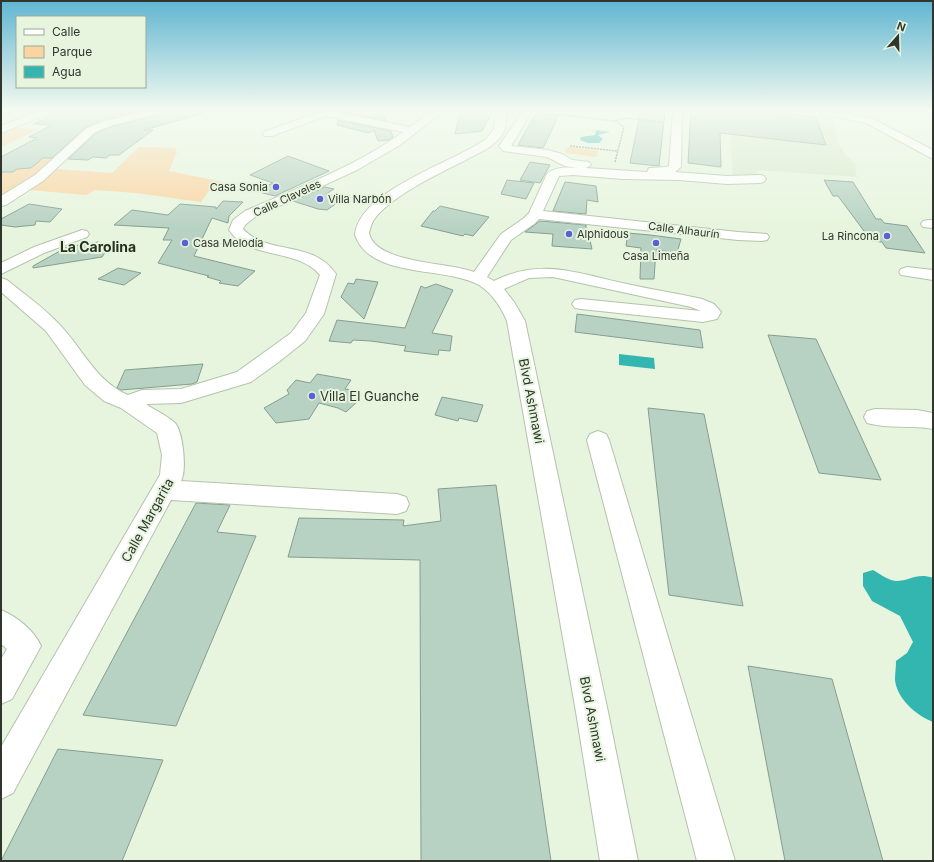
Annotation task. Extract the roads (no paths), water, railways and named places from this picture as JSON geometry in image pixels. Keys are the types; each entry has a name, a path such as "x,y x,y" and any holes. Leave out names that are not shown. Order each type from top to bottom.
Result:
{"street":[{"path":"1,202 39,178 70,149"},
{"name":"Calle Claveles","path":"128,403 142,397 181,396 244,377 298,337 318,308 328,274 316,261 256,243 240,236 236,230 238,223 250,214 353,167 385,149"},
{"path":"478,149 411,184 390,198 364,223 362,234 363,239 374,250 390,259 404,263 458,272 486,283 534,272 549,271 575,275 614,286 696,303 708,308 712,312 711,315 703,317 581,304"},
{"path":"508,149 558,157 569,163 596,170 728,180 760,179"},
{"path":"551,149 556,150 560,153 558,157"},
{"path":"674,168 676,149"},
{"path":"922,149 933,155"},
{"path":"616,168 626,165 642,167 645,165"},
{"path":"486,283 506,237 528,222 535,214 551,177 555,173 616,168 642,171 669,171 674,168 700,171 704,169 705,165"},
{"name":"Calle Alhaurín","path":"535,214 738,236 762,237"},
{"path":"1,269 39,250 82,234"},
{"path":"907,272 933,275"},
{"name":"Calle Margarita","path":"1,283 52,327 92,380 111,396 128,403 168,428 173,455 172,476 1,781"},
{"name":"Blvd Ashmawi","path":"486,283 507,304 516,321 591,704 619,861"},
{"path":"158,422 169,412 181,396"},
{"path":"875,417 917,418 933,421"},
{"path":"598,440 716,861"},
{"path":"164,490 397,504"},
{"path":"1,625 26,646 1,688"}],"water":[{"path":"619,354 654,358 655,369 619,365"},
{"path":"873,570 896,581 918,576 933,578 933,722 914,711 899,694 895,680 896,661 907,653 913,642 900,616 872,601 863,586 863,573"}],"place":[{"name":"Casa Sonia","path":"276,187"},
{"name":"Villa Narbón","path":"320,199"},
{"name":"Alphidous","path":"569,234"},
{"name":"La Rincona","path":"887,236"},
{"name":"Casa Melodía","path":"185,243"},
{"name":"Casa Limeña","path":"656,243"},
{"name":"Villa El Guanche","path":"312,396"}],"district":[{"name":"La Carolina","path":"98,246"}]}
